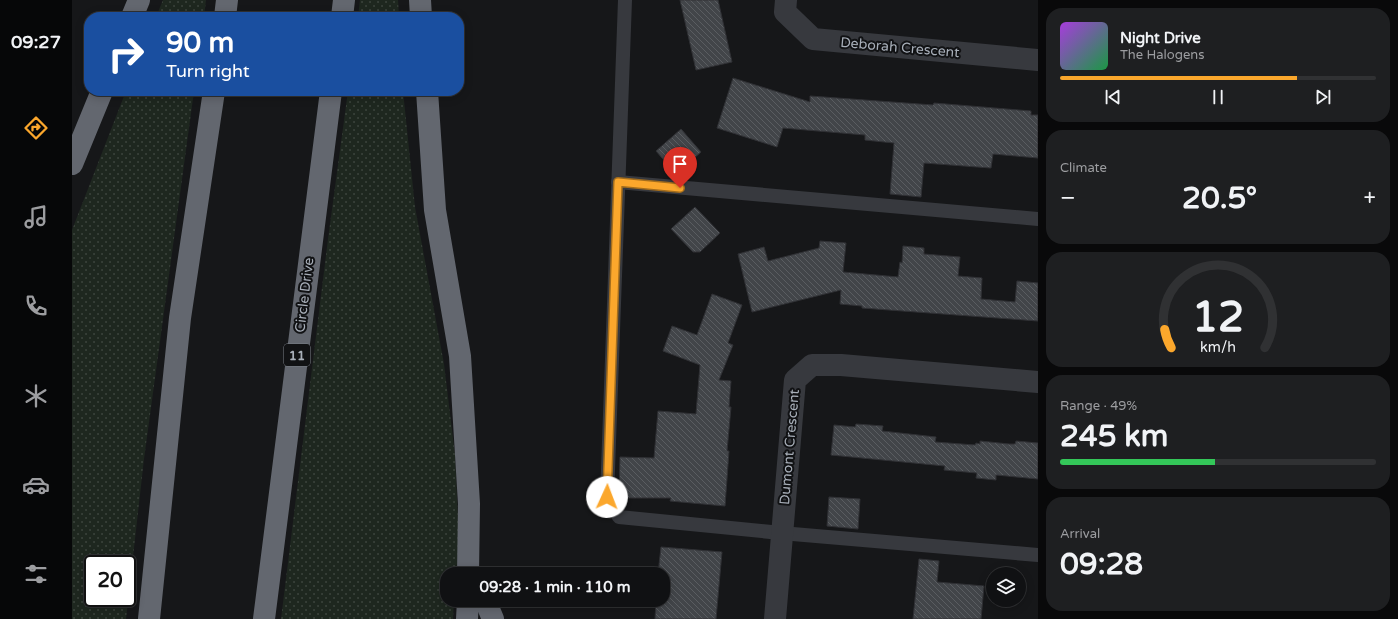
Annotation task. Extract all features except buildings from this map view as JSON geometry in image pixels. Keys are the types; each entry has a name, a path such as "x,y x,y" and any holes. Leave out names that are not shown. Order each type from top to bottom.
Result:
{"highway":[{"path":"134,12 139,0"},
{"path":"226,12 227,0"},
{"path":"343,12 344,0"},
{"path":"420,0 421,12"},
{"path":"72,164 100,96"},
{"path":"149,619 180,318 213,96"},
{"name":"Circle Drive","path":"264,619 330,96"},
{"path":"427,96 435,210 460,356 469,504 468,567"},
{"path":"469,504 480,567"},
{"path":"467,619 468,607"},
{"path":"488,607 493,619"}],"street":[{"name":"Deborah Crescent","path":"786,0 785,12 814,39 1038,60"},
{"name":"Dumont Crescent","path":"775,619 781,533 796,380 812,365 840,365 1038,382"}],"lane":[{"path":"625,0 607,497 619,517 781,533 1038,555"},
{"path":"618,182 1038,219"}],"shaded area":[{"path":"163,0 206,0 205,12 158,12"},
{"path":"360,0 398,0 399,12 359,12"},
{"path":"124,96 193,96 144,459 133,555 84,555 84,607 127,607 126,619 72,619 72,230"},
{"path":"347,96 404,96 415,207 444,364 455,455 459,541 457,567 440,567 440,607 454,607 453,619 281,619"}],"route":[{"path":"607,497 618,182 680,188"}]}
